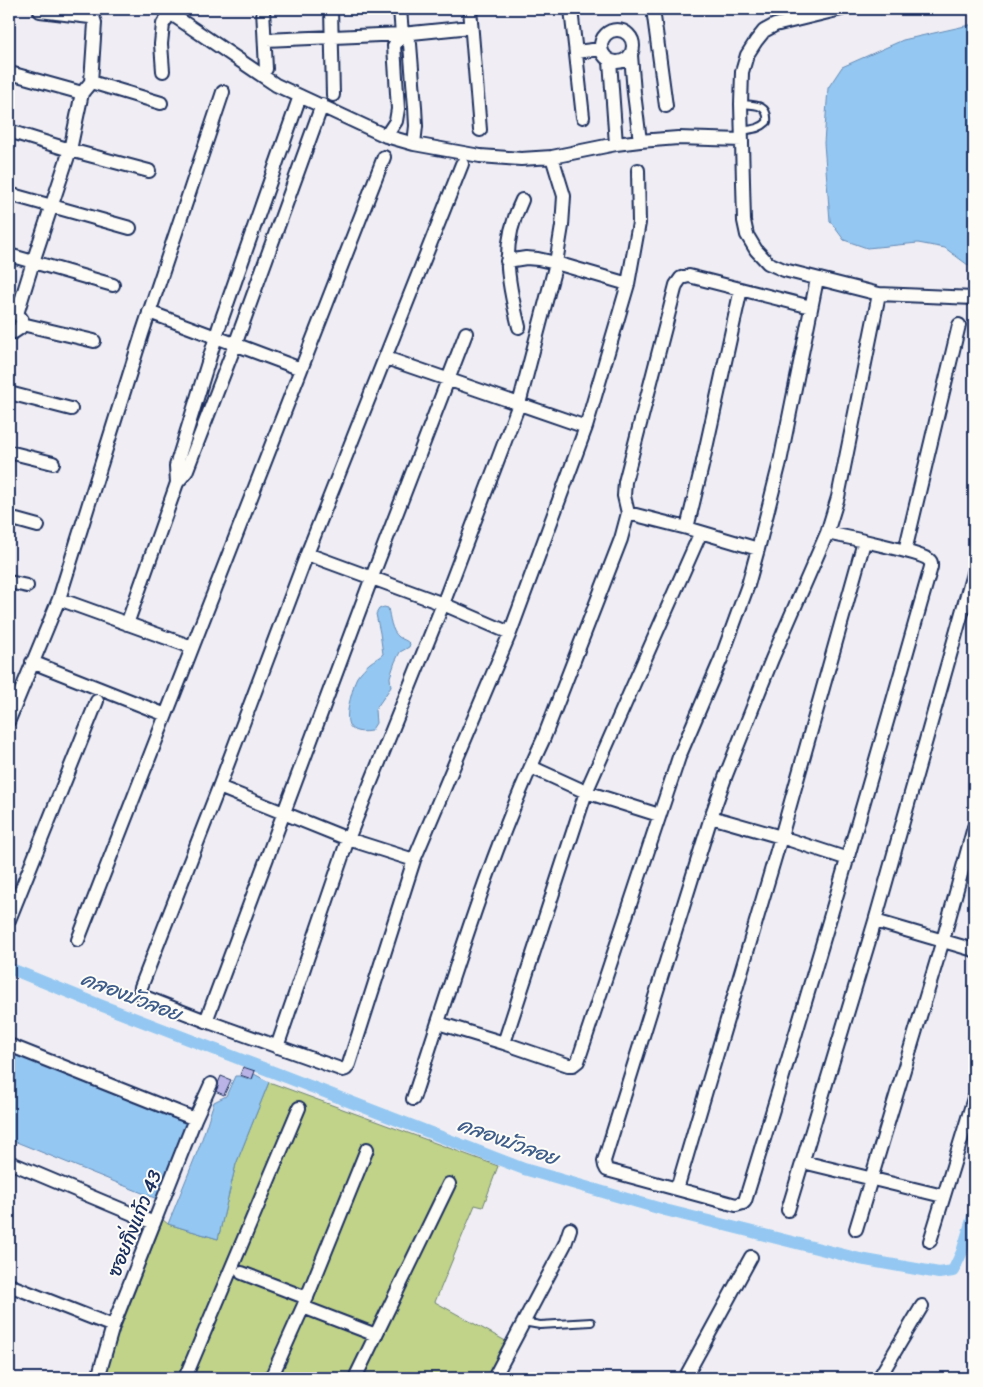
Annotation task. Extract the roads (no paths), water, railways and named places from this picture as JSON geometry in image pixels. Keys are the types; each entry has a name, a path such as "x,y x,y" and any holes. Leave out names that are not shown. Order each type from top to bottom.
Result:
{"street":[{"path":"263,9 266,69"},
{"path":"330,9 333,95"},
{"path":"400,9 402,34 410,44 416,126 414,144"},
{"path":"470,9 480,130"},
{"path":"571,9 583,117"},
{"path":"653,9 666,106"},
{"path":"841,9 775,25 764,31 747,55 742,72 741,104 744,221 747,235 756,250 768,263 784,270 879,294 974,298"},
{"path":"40,11 90,17 94,20 91,82 82,93 70,150 32,262 13,326 94,341"},
{"path":"163,72 160,44 167,11 276,85 386,136 414,144 480,156 520,159 552,157 640,141 742,136"},
{"path":"265,40 402,34 471,27"},
{"path":"632,48 627,59 622,62 616,62 610,61 604,56 601,43 603,37 614,29 620,29 631,36 632,48 634,93 640,141"},
{"path":"386,136 396,121 398,109 394,46 402,34"},
{"path":"632,48 657,42"},
{"path":"576,52 601,49"},
{"path":"610,61 616,144"},
{"path":"10,73 82,93"},
{"path":"91,82 161,103"},
{"path":"9,720 59,599 149,312 223,92"},
{"path":"177,483 176,466 216,338 300,96"},
{"path":"127,624 177,483 186,472 235,345 322,105"},
{"path":"9,131 70,150 149,171"},
{"path":"78,940 384,156"},
{"path":"277,1046 348,839 443,604 519,404 556,263 562,226 564,196 552,157"},
{"path":"462,164 307,554 220,787 140,993 142,996 206,1021 341,1069 346,1069 349,1064 414,860 510,633 586,427 628,284 639,223 638,170"},
{"path":"9,194 130,228"},
{"path":"519,327 510,288 507,260 514,216 522,200"},
{"path":"9,255 112,285"},
{"path":"507,260 526,258 556,263 628,284"},
{"path":"413,1099 494,856 547,731 622,539 628,513 624,496 625,482 676,284 681,278 689,276 811,307"},
{"path":"438,1023 568,1066 578,1062 658,815 679,757 735,623 758,549 780,462 817,279"},
{"path":"687,528 742,289"},
{"path":"827,533 928,558 931,567 799,1027 745,1201 736,1205 607,1170 604,1161 711,817 772,659 827,533 838,497 879,294"},
{"path":"149,312 301,369"},
{"path":"905,551 959,325"},
{"path":"206,1021 466,333"},
{"path":"386,358 586,427"},
{"path":"9,393 71,409"},
{"path":"9,452 54,463"},
{"path":"628,513 758,549"},
{"path":"9,518 38,526"},
{"path":"504,1044 586,792 701,532"},
{"path":"677,1188 781,837 864,542"},
{"path":"307,554 443,604 510,633"},
{"path":"788,1210 875,921 974,570"},
{"path":"9,582 27,586"},
{"path":"59,599 192,647"},
{"path":"32,662 166,715"},
{"path":"9,920 97,700"},
{"path":"531,766 586,792 658,815"},
{"path":"220,787 348,839 414,860"},
{"path":"711,817 848,859"},
{"path":"856,1229 943,940 974,827"},
{"path":"875,921 974,950"},
{"path":"9,1045 195,1119"},
{"name":"ซอยกิ่งแก้ว 43","path":"98,1378 113,1326 195,1119 211,1084"},
{"path":"930,1241 974,1098"},
{"path":"185,1378 299,1108"},
{"path":"271,1378 305,1302 367,1148"},
{"path":"9,1162 154,1223"},
{"path":"803,1162 943,1196"},
{"path":"355,1378 448,1184"},
{"path":"494,1378 565,1244 570,1229"},
{"path":"685,1378 752,1257"},
{"path":"242,1273 376,1335"},
{"path":"9,1285 113,1326"},
{"path":"879,1378 922,1306"}],"lane":[{"path":"741,104 762,107 768,116 767,122 762,126 742,136"},
{"path":"523,1322 540,1325 591,1322"}],"water":[{"path":"974,24 974,266 968,265 945,248 918,243 867,248 844,240 830,221 824,143 828,88 842,67 903,40"},
{"path":"388,608 391,624 396,634 410,644 409,647 400,652 395,662 390,677 391,687 375,710 376,723 371,731 362,732 355,730 348,723 349,703 357,677 368,664 383,654 376,614 379,609"},
{"path":"9,1049 189,1120 157,1199 9,1139"},
{"path":"254,1074 269,1082 236,1164 218,1239 168,1224 200,1145 214,1102 226,1096 235,1076 252,1080"}],"waterway":[{"name":"คลองบัวลอย","path":"9,968 524,1169 665,1210 860,1259 939,1273 953,1271 962,1252 974,1213"}]}
